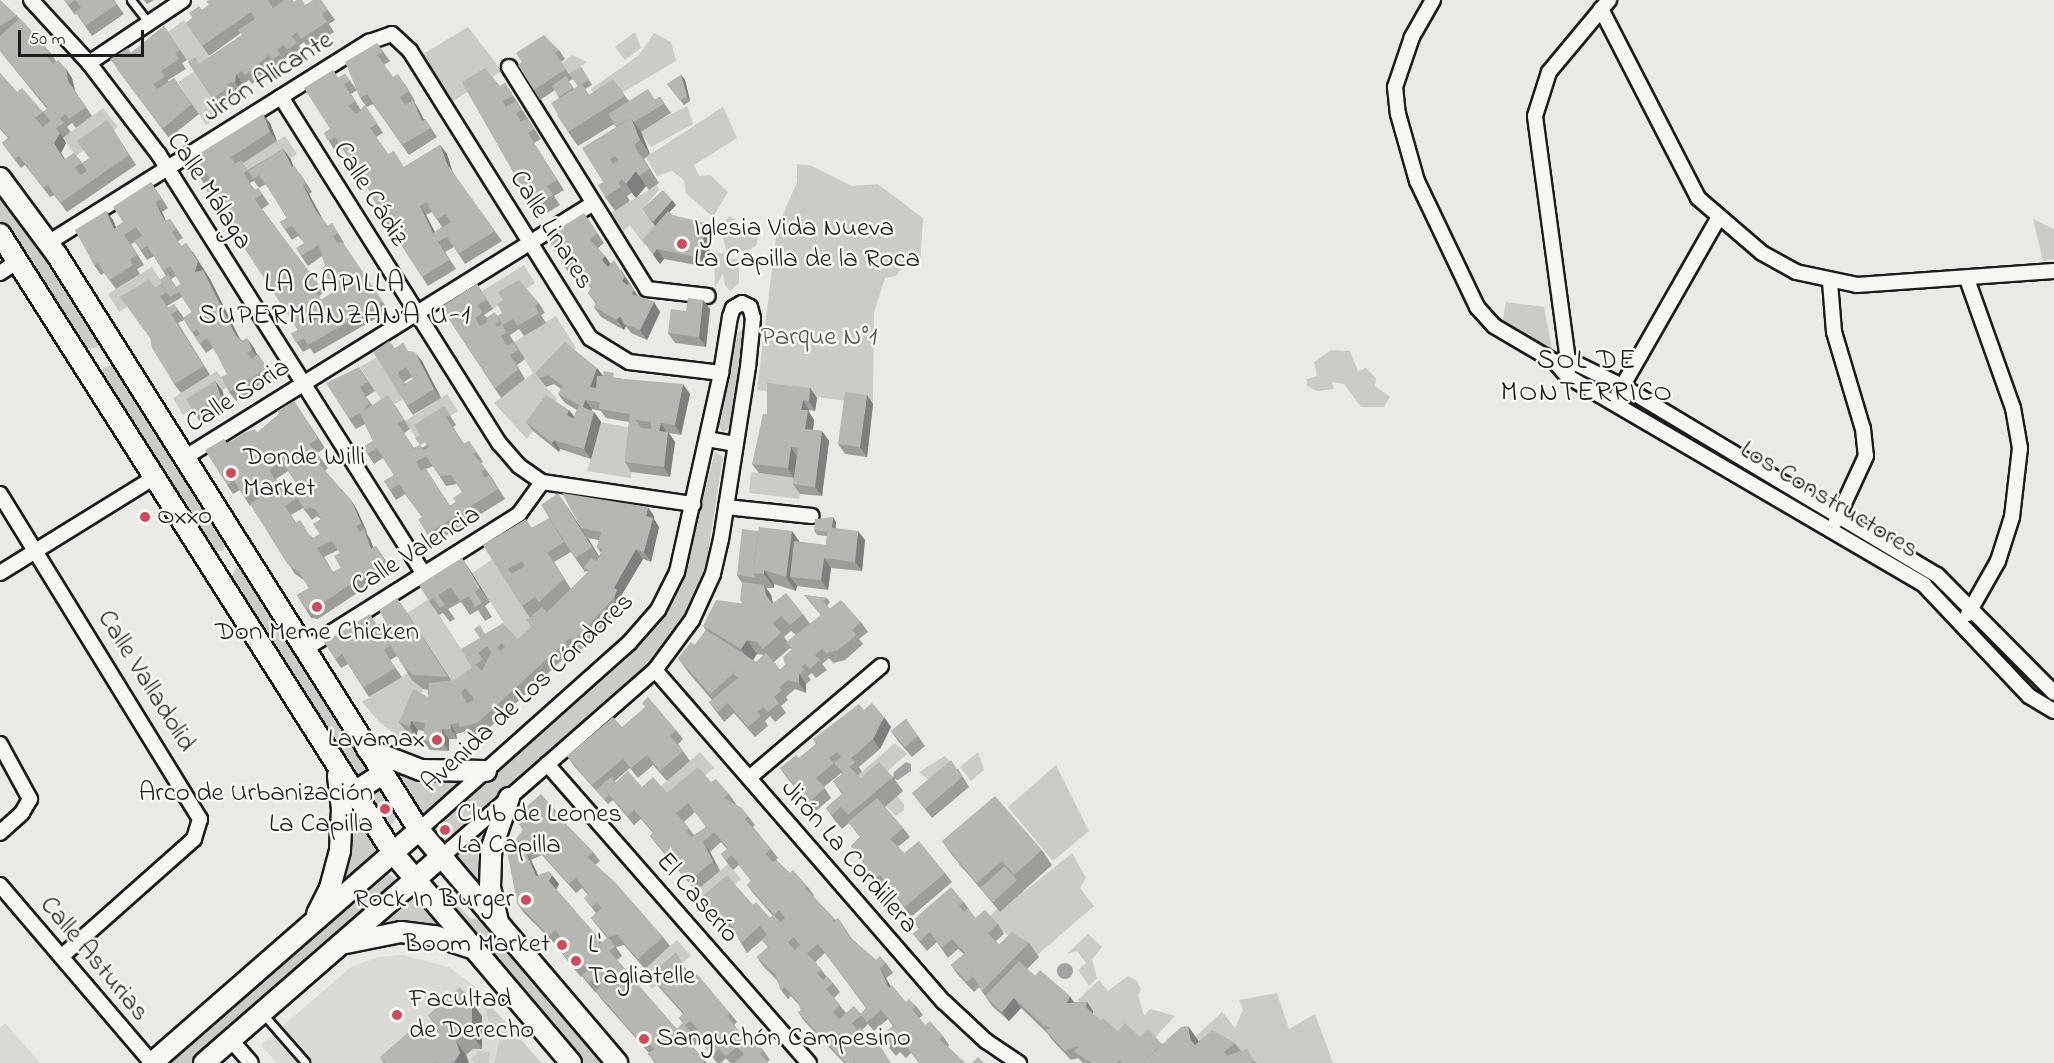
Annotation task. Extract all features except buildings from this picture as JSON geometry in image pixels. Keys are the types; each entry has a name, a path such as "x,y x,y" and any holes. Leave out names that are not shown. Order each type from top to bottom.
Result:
{"main road":[{"path":"0,178 48,243 419,831 617,1063"},
{"path":"0,234 87,367 336,766 393,853 413,881 571,1063"},
{"path":"87,367 115,348"},
{"path":"214,570 243,552"},
{"path":"366,748 421,770 486,771"},
{"path":"312,924 330,888 340,850 342,809 336,766"},
{"path":"353,793 382,774"},
{"path":"498,925 490,887 491,850 509,798"},
{"name":"Avenida de Los Cóndores","path":"152,1063 419,831"},
{"name":"Avenida de Los Cóndores","path":"204,1063 440,858"},
{"path":"338,946 368,936 401,932 435,936 470,947"}],"street":[{"name":"Calle Málaga","path":"32,0 89,63 168,168 424,574"},
{"path":"89,63 183,0"},
{"name":"Los Constructores","path":"1432,0 1412,37 1395,87 1417,182 1477,307 1519,344 1555,362 1567,376 1832,528 1924,585 1962,622 2029,696 2054,711"},
{"path":"1567,376 1571,361 1535,116 1549,72 1605,5 1698,198 1718,219 1762,254 1796,272 1830,282 1857,285 1967,279 2054,271"},
{"name":"Jirón Alicante","path":"48,243 369,42 392,34"},
{"name":"Calle Linares","path":"392,34 410,51 590,338 607,351 629,362 721,374"},
{"path":"509,67 647,289 708,296"},
{"name":"Calle Cádiz","path":"281,97 500,443 519,466 542,482 693,504"},
{"name":"Calle Soria","path":"184,458 593,203"},
{"path":"1614,401 1718,219"},
{"path":"0,273 19,260"},
{"path":"1962,622 1998,561 2012,517 2020,448 2013,408 1967,279"},
{"path":"1830,282 1834,332 1863,429 1866,456 1832,528"},
{"name":"Avenida de Los Cóndores","path":"419,831 629,643 658,610 677,572 721,374 730,317 733,308 742,303 750,307 753,318 726,507 712,574 692,620 655,670 440,858"},
{"name":"Los Constructores","path":"1555,362 1571,361 1622,386 1839,513 1936,575 1972,608 2054,693"},
{"path":"707,439 736,444"},
{"path":"0,573 155,477"},
{"name":"Calle Valencia","path":"305,649 519,514 542,482"},
{"name":"Calle Valladolid","path":"0,494 200,819 194,839 62,956"},
{"path":"726,507 812,516"},
{"path":"748,778 881,666"},
{"name":"Jirón La Cordillera","path":"655,670 944,1002 986,1041 1019,1063"},
{"path":"0,744 30,799 22,813 0,833"},
{"name":"El Caserío","path":"547,764 809,1063"},
{"name":"Calle Asturias","path":"0,885 152,1063"},
{"path":"231,1040 251,1063"}],"lane":[{"path":"131,0 149,23"},
{"path":"261,1012 305,1062"}],"shaded area":[{"path":"906,762 911,764 911,771 898,780 893,779 894,772"},
{"name":"Facultad de Derecho","path":"403,955 449,967 474,986 542,1063 277,1063 261,1045 351,967 379,957"},
{"path":"1065,963 1073,971 1065,979 1057,971"},
{"path":"5,1023 40,1063 0,1063 0,1028"}],"green space":[{"path":"184,20 212,61 195,72 223,114 206,125 178,82 195,71 168,32"},
{"path":"468,27 502,71 453,101 423,54"},
{"path":"635,32 641,48 625,60 615,47"},
{"path":"654,33 671,42 676,61 601,105 591,89 639,55"},
{"path":"572,55 587,62 570,74 562,63"},
{"path":"687,106 693,124 651,147 639,131"},
{"path":"723,107 737,138 694,165 699,176 710,175 728,192 713,217 686,193 684,180 672,171 657,176 646,157"},
{"path":"103,108 118,127 76,156 63,138"},
{"path":"285,136 297,154 254,180 243,162"},
{"name":"Parque N°1","path":"797,164 812,166 852,186 878,184 923,218 920,266 903,266 896,276 885,278 874,312 873,404 757,390 775,245 779,224 797,182"},
{"path":"657,185 659,190 642,210 659,230 645,246 630,225 623,231 611,213"},
{"path":"0,192 48,259 100,341 97,348 85,348 0,220"},
{"path":"730,216 739,222 739,232 744,235 760,232 756,246 744,253 737,247 728,249 724,254 726,259 738,259 739,283 730,291 725,285 723,274 715,287 714,251 721,254 726,251 721,224"},
{"path":"2033,219 2054,229 2054,259 2043,261"},
{"path":"524,265 535,283 493,309 482,291"},
{"path":"152,267 163,284 119,312 108,294"},
{"path":"1506,302 1544,307 1553,354 1502,325"},
{"path":"556,316 576,348 542,383 557,399 527,439 494,403 533,373 514,342"},
{"path":"743,330 731,427 723,432 718,425 738,333"},
{"path":"1331,350 1350,351 1358,371 1366,368 1376,378 1375,386 1390,397 1384,407 1361,407 1344,384 1332,382 1334,389 1317,391 1307,386 1307,379 1317,376 1314,362"},
{"path":"377,357 403,399 387,409 360,367"},
{"path":"115,364 227,541 223,551 211,551 103,378 103,368"},
{"path":"217,371 227,387 183,415 173,398"},
{"path":"447,394 458,411 416,438 405,421"},
{"path":"601,422 636,429 631,478 587,471"},
{"path":"715,452 723,457 706,565 679,626 658,654 613,697 446,840 440,841 433,832 436,826 628,658 663,616 683,576"},
{"path":"751,472 802,479 799,499 749,493"},
{"path":"493,559 537,627 517,644 472,573"},
{"path":"236,568 245,569 369,767 367,774 354,777 230,579"},
{"path":"429,599 479,677 458,691 407,613"},
{"path":"408,673 423,689 402,739 380,723 362,702"},
{"path":"895,743 907,754 870,786 858,775"},
{"path":"700,752 714,768 674,802 660,787"},
{"path":"978,752 984,770 971,781 960,767"},
{"path":"945,756 956,768 934,784 919,772"},
{"path":"1056,765 1089,831 1053,861 1008,807"},
{"path":"397,773 457,781 458,784 422,814"},
{"path":"375,787 380,787 398,815 392,824 383,823 367,798"},
{"path":"895,794 904,804 904,810 896,816 884,804"},
{"path":"351,804 379,852 343,885 349,853"},
{"path":"485,833 482,890 453,857"},
{"path":"974,836 1024,892 1072,853 1086,878 1080,888 1094,906 1036,956 1002,931 990,916 1003,903 958,865 970,856"},
{"path":"728,864 741,879 702,912 689,897"},
{"path":"385,872 395,878 394,887 192,1063 165,1063"},
{"path":"431,878 470,918 481,920 606,1063 582,1063 431,889 427,881"},
{"path":"410,896 415,898 440,928 378,924"},
{"path":"1088,934 1102,947 1092,959 1097,978 1089,986 1078,970 1086,963 1077,951 1067,954"},
{"path":"677,940 691,956 652,989 639,974"},
{"path":"1128,976 1137,981 1141,990 1138,995 1144,1016 1150,1009 1175,1016 1147,1046 1125,1040 1093,1016 1095,1013 1083,1012 1078,1000 1099,980 1108,991"},
{"path":"1277,993 1289,1029 1315,1014 1333,1063 1238,1063 1201,1054 1199,1039 1191,1041 1222,1012 1235,1028 1243,1010 1239,1000"},
{"path":"483,998 541,1063 494,1063 502,1029 490,1028"},
{"path":"479,1051 490,1052 489,1063 475,1063 471,1059"}],"place":[{"name":"Iglesia Vida Nueva La Capilla de la Roca","path":"682,244"},
{"name":"Donde Willi Market","path":"231,473"},
{"name":"Oxxo","path":"145,517"},
{"name":"Don Meme Chicken","path":"317,607"},
{"name":"Lavamax","path":"437,740"},
{"name":"Arco de Urbanización La Capilla","path":"385,809"},
{"name":"Club de Leones La Capilla","path":"445,830"},
{"name":"Rock In Burger","path":"526,900"},
{"name":"Boom Market","path":"562,945"},
{"name":"L' Tagliatelle","path":"576,961"},
{"name":"Facultad de Derecho","path":"397,1015"},
{"name":"Sanguchón Campesino","path":"644,1039"}],"district":[{"name":"LA CAPILLA SUPERMANZANA U-1","path":"335,301"},
{"name":"SOL DE MONTERRICO","path":"1587,378"}]}
